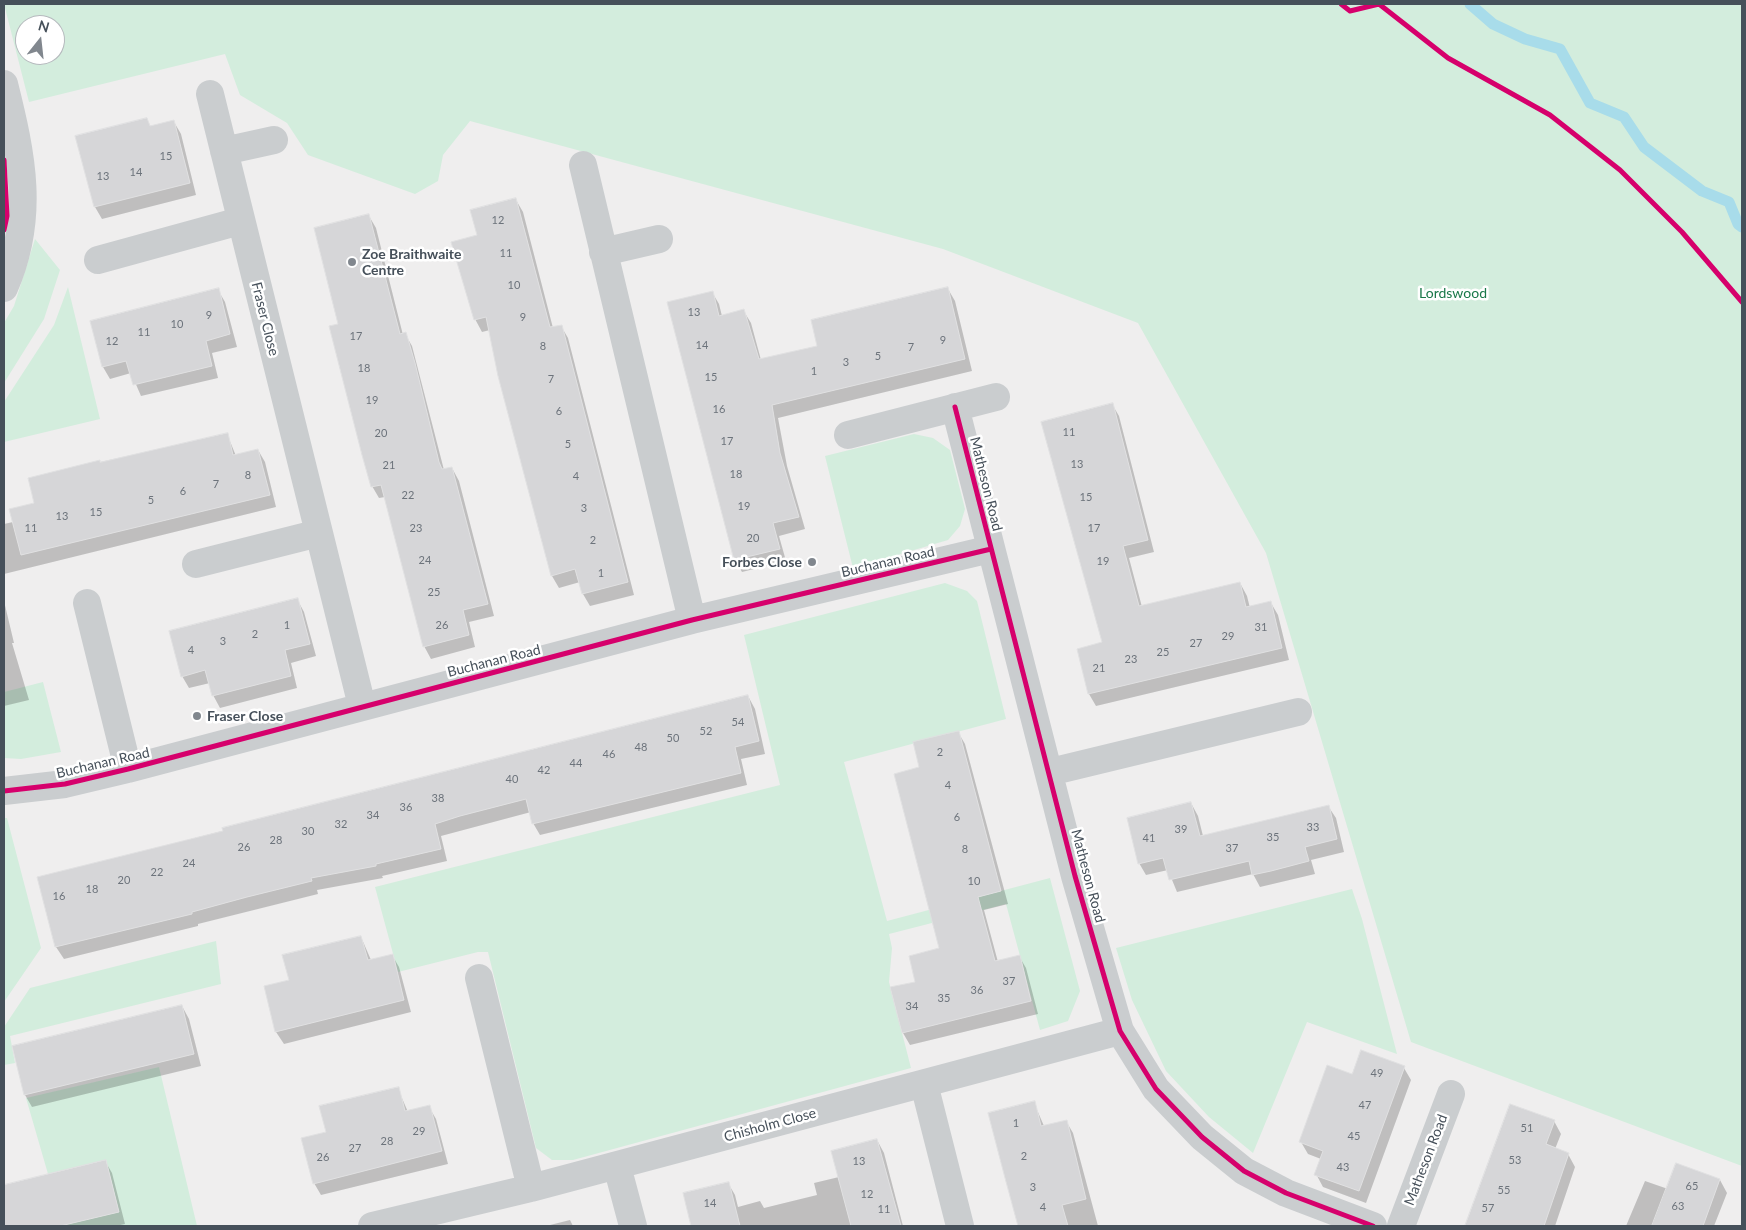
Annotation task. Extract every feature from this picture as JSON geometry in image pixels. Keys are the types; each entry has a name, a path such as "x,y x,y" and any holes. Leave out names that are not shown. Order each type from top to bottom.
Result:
{"street":[{"path":"4,84 17,137 24,178 23,221 8,279"},
{"name":"Fraser Close","path":"210,94 362,706"},
{"path":"224,151 274,140"},
{"path":"583,165 692,620"},
{"path":"98,260 240,221"},
{"path":"604,252 659,239"},
{"path":"848,435 996,397"},
{"name":"Matheson Road","path":"956,407 1075,876 1120,1031 1156,1089 1202,1137 1244,1171 1286,1194 1374,1226"},
{"path":"196,564 319,533"},
{"name":"Buchanan Road","path":"4,791 65,784 128,769 692,620 991,549"},
{"name":"Buchanan Road","path":"86,603 128,769"},
{"path":"1050,772 1298,712"},
{"path":"479,978 531,1188"},
{"name":"Chisholm Close","path":"372,1226 617,1166 1120,1031"},
{"path":"924,1084 960,1226"},
{"name":"Matheson Road","path":"1401,1226 1451,1094"},
{"path":"617,1166 633,1226"}],"green space":[{"name":"Lordswood","path":"4,4 1742,4 1742,1166 1411,1042 1266,553 1138,323 943,249 470,121 443,155 438,181 415,194 308,155 287,123 240,95 225,54 29,102 20,65 65,65 65,15 15,15 15,47"},
{"path":"35,239 60,270 44,319 4,383 4,323 14,306"},
{"path":"68,287 100,419 4,442 4,402 54,325"},
{"path":"914,434 933,438 950,450 965,509 960,526 948,540 853,568 825,456"},
{"path":"945,583 967,591 977,601 1006,719 844,762 887,921 1050,878 1080,991 1068,1021 1040,1030 1006,904 889,934 892,948 889,982 911,1068 573,1160 552,1160 536,1148 488,952 478,952 398,972 375,887 780,785 744,635"},
{"path":"43,682 61,752 21,759 4,758 4,692"},
{"path":"4,818 7,818 41,948 4,1002"},
{"path":"1352,889 1362,919 1397,1054 1307,1022 1253,1153 1209,1117 1166,1071 1132,1000 1116,948"},
{"path":"216,941 221,984 10,1036 15,1063 4,1065 4,1027 30,988"},
{"path":"159,1067 197,1226 60,1226 119,1212 106,1160 48,1174 26,1098"}],"building":[{"path":"147,118 150,126 174,120 190,183 94,207 75,136"},
{"path":"516,198 550,327 562,325 628,582 582,594 575,569 551,576 498,376 486,317 474,320 451,242 477,235 470,210"},
{"path":"369,214 400,334 406,332 415,363 439,462 442,469 452,467 488,604 463,610 469,635 423,647 381,485 371,487 362,455 329,326 338,324 314,228"},
{"path":"948,287 965,359 772,405 780,453 799,517 773,523 780,549 734,560 667,302 713,291 719,316 744,309 759,359 817,346 811,320"},
{"path":"219,288 230,334 206,341 212,366 133,385 126,361 102,367 90,321"},
{"path":"1113,403 1148,540 1123,546 1139,606 1240,582 1246,607 1271,601 1282,648 1088,694 1077,649 1102,642 1041,422"},
{"path":"228,433 233,455 258,449 270,495 21,555 9,509 34,503 28,478 100,460 100,462"},
{"path":"298,598 310,644 285,650 291,676 212,696 205,670 181,677 169,631"},
{"path":"748,695 759,741 735,747 741,773 532,824 526,799 435,824 441,849 376,864 376,866 311,878 312,881 192,912 192,914 55,947 37,877 223,831 222,828"},
{"path":"959,731 1001,891 978,897 995,961 1020,955 1031,1001 902,1033 890,987 915,982 909,956 939,948 894,774 919,767 913,742"},
{"path":"1191,802 1200,836 1329,805 1337,839 1305,847 1309,861 1252,875 1249,861 1169,880 1163,858 1138,864 1127,818"},
{"path":"361,936 368,960 393,954 404,1000 275,1032 264,986 289,980 282,955"},
{"path":"182,1005 194,1054 24,1095 12,1046"},
{"path":"1361,1050 1405,1066 1359,1191 1314,1175 1323,1151 1299,1142 1327,1065 1352,1074"},
{"path":"399,1087 405,1111 430,1105 442,1151 313,1184 301,1138 326,1132 319,1106"},
{"path":"1035,1101 1041,1126 1067,1120 1086,1199 1062,1205 1068,1226 1018,1226 1005,1178 988,1113"},
{"path":"1510,1104 1555,1120 1546,1144 1569,1153 1544,1226 1465,1226"},
{"path":"877,1139 901,1226 851,1226 831,1151"},
{"path":"106,1160 119,1212 60,1226 4,1226 4,1185"},
{"path":"1676,1163 1720,1179 1703,1226 1652,1226"},
{"path":"729,1182 740,1226 691,1226 683,1193"}],"waterway":[{"path":"1470,4 1493,24 1525,39 1560,49 1590,103 1624,117 1644,147 1702,191 1729,202 1738,224 1742,227"}],"cycle path":[{"path":"1341,4 1350,11 1379,4 1448,58 1550,115 1620,170 1682,232 1742,302"},
{"path":"4,160 7,216 4,230"},
{"path":"955,407 1075,876 1120,1031 1156,1089 1202,1137 1244,1171 1286,1193 1373,1226"},
{"path":"4,791 65,784 128,769 692,620 991,549"}],"place":[{"name":"Zoe Braithwaite Centre","path":"352,262"},
{"name":"Forbes Close","path":"812,562"},
{"name":"Fraser Close","path":"197,716"}]}
